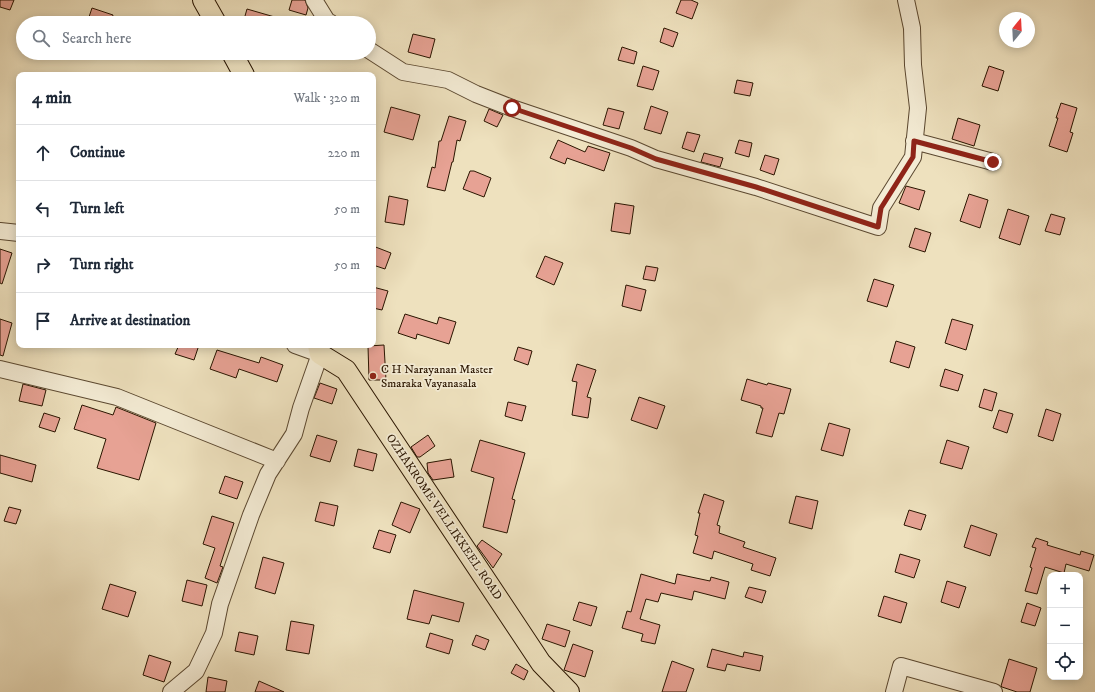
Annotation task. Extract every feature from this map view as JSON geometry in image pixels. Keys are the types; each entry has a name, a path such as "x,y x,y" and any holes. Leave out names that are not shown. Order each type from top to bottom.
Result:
{"main road":[{"path":"203,0 212,16"},
{"path":"236,60 242,72"},
{"name":"OZHAKROME VELLIKKEEL ROAD","path":"319,350 346,370 541,663 569,692"}],"street":[{"path":"314,0 325,16"},
{"path":"376,55 403,72 448,80 476,94 512,108 631,148 656,159 756,187 878,227 881,208 913,157 918,108 913,65 912,28 906,0"},
{"path":"914,141 993,162"},
{"path":"0,231 16,234"},
{"path":"171,692 196,671 214,633 220,604 251,515 268,474 294,434 319,350"},
{"path":"0,369 117,397 277,461"},
{"path":"894,692 901,666 994,692"}],"building":[{"path":"0,0 14,0 10,10 0,7"},
{"path":"292,0 305,0 308,8 306,15 289,10"},
{"path":"681,0 691,0 698,3 692,19 676,13"},
{"path":"92,8 113,15 113,16 89,16"},
{"path":"247,9 271,16 245,16"},
{"path":"664,28 678,33 673,47 660,42"},
{"path":"413,34 435,39 430,58 408,52"},
{"path":"622,47 637,52 634,64 618,60"},
{"path":"643,66 659,71 653,90 637,86"},
{"path":"989,66 1004,71 998,91 982,86"},
{"path":"737,80 753,83 750,96 734,93"},
{"path":"1061,103 1077,108 1070,132 1073,133 1067,152 1049,146"},
{"path":"651,106 668,112 661,134 644,129"},
{"path":"391,107 420,115 413,140 384,132"},
{"path":"608,108 624,112 619,129 603,125"},
{"path":"489,109 503,115 497,127 484,121"},
{"path":"449,116 466,121 460,141 457,140 445,191 427,187 432,167 435,168 439,141 441,141"},
{"path":"958,118 980,125 974,146 952,139"},
{"path":"687,132 700,135 694,152 682,148"},
{"path":"558,140 585,152 588,146 610,153 604,171 567,158 565,164 550,158"},
{"path":"739,140 752,143 749,157 735,153"},
{"path":"704,153 723,158 720,167 701,162"},
{"path":"765,155 779,159 774,175 760,170"},
{"path":"470,171 474,171 491,178 484,197 463,189"},
{"path":"906,186 925,191 919,210 899,203"},
{"path":"969,194 988,200 980,228 960,221"},
{"path":"389,196 408,200 404,225 385,222"},
{"path":"615,203 634,206 630,234 611,231"},
{"path":"1008,209 1029,216 1020,245 999,238"},
{"path":"1051,214 1065,218 1060,235 1045,231"},
{"path":"915,228 931,233 925,252 909,247"},
{"path":"376,247 391,253 385,269 376,266"},
{"path":"0,249 12,253 2,284 0,283"},
{"path":"545,256 563,263 554,285 536,277"},
{"path":"646,266 658,268 655,281 643,279"},
{"path":"874,279 894,285 887,307 867,301"},
{"path":"626,285 646,290 641,311 622,306"},
{"path":"376,288 388,291 382,310 376,309"},
{"path":"405,314 437,324 439,317 456,322 449,344 417,334 416,339 398,333"},
{"path":"0,319 12,323 3,356 0,355"},
{"path":"952,319 973,325 966,350 945,343"},
{"path":"896,341 915,347 909,368 890,362"},
{"path":"384,345 386,380 369,380 368,348 376,348 376,346"},
{"path":"518,347 532,351 528,365 514,360"},
{"path":"178,348 198,348 194,360 175,354"},
{"path":"217,350 259,363 261,357 283,365 277,382 239,369 236,378 210,369"},
{"path":"577,364 596,370 587,397 591,398 588,418 572,415 577,382 572,381"},
{"path":"945,369 963,375 958,391 940,386"},
{"path":"747,379 767,385 768,383 791,389 784,414 779,413 772,437 756,433 763,408 741,400"},
{"path":"320,383 337,389 332,404 314,398"},
{"path":"23,384 46,390 42,406 19,401"},
{"path":"984,389 997,393 992,411 979,407"},
{"path":"639,397 665,406 657,429 631,420"},
{"path":"508,402 526,406 522,421 505,416"},
{"path":"82,405 113,415 116,407 156,423 139,480 97,468 106,439 74,429"},
{"path":"1046,409 1061,414 1053,441 1038,436"},
{"path":"999,410 1013,414 1007,433 993,428"},
{"path":"44,413 60,418 55,432 39,427"},
{"path":"829,423 850,429 843,456 821,450"},
{"path":"317,435 337,441 330,462 310,456"},
{"path":"428,435 435,446 420,457 417,457 411,447"},
{"path":"480,440 525,453 512,499 515,500 507,533 483,527 494,478 471,471"},
{"path":"947,440 969,447 962,469 940,463"},
{"path":"358,449 377,454 373,471 354,466"},
{"path":"0,455 36,465 32,482 0,473"},
{"path":"451,459 454,477 433,480 428,473 427,463"},
{"path":"225,476 243,482 237,499 219,493"},
{"path":"704,494 724,501 717,525 720,526 719,533 745,542 743,547 776,558 770,576 751,570 753,564 714,551 712,559 693,553 698,536 695,535 700,513 698,513"},
{"path":"796,496 818,501 812,529 789,523"},
{"path":"320,502 338,506 334,526 315,521"},
{"path":"401,502 420,509 410,533 392,525"},
{"path":"9,507 21,510 16,524 4,521"},
{"path":"909,510 926,515 921,530 904,525"},
{"path":"212,516 234,523 220,566 223,567 217,583 205,578 215,548 203,544"},
{"path":"971,525 997,534 990,556 964,547"},
{"path":"379,530 396,535 390,553 373,548"},
{"path":"1036,538 1048,542 1047,545 1080,555 1081,551 1094,555 1089,571 1066,564 1064,572 1045,567 1037,594 1025,591 1036,548 1032,547"},
{"path":"482,540 502,554 493,568 477,546"},
{"path":"900,554 920,560 914,578 895,572"},
{"path":"263,557 284,563 275,594 255,588"},
{"path":"641,574 675,584 677,574 710,581 711,577 729,582 725,599 694,591 692,600 661,593 658,602 646,599 640,619 660,625 655,644 641,641 643,634 622,628 627,611 631,612"},
{"path":"187,580 207,585 202,606 182,601"},
{"path":"947,581 966,587 959,608 941,602"},
{"path":"110,584 136,592 128,617 102,609"},
{"path":"749,587 766,591 762,603 745,597"},
{"path":"414,590 464,603 459,622 432,615 429,624 407,619"},
{"path":"884,596 907,603 901,623 878,616"},
{"path":"579,602 597,607 591,626 573,620"},
{"path":"1027,603 1041,608 1035,626 1021,622"},
{"path":"291,621 314,625 309,654 286,650"},
{"path":"547,624 570,631 565,647 542,639"},
{"path":"239,632 258,636 254,655 235,651"},
{"path":"430,633 453,640 449,654 426,647"},
{"path":"476,635 489,640 485,650 472,645"},
{"path":"573,644 593,651 585,677 564,670"},
{"path":"712,649 743,657 744,652 763,656 760,671 727,664 725,671 707,667"},
{"path":"149,655 171,662 164,682 143,675"},
{"path":"1009,659 1037,668 1030,692 1017,692 1001,686"},
{"path":"672,661 694,669 686,692 662,692"},
{"path":"516,664 528,671 524,680 511,673"},
{"path":"208,677 227,681 225,692 206,692"},
{"path":"259,681 284,692 255,692"}],"place":[{"name":"C H Narayanan Master Smaraka Vayanasala","path":"373,376"}],"route":[{"path":"512,108 532,116 556,122 631,148 656,159 756,187 878,227 881,208 913,157 914,141 993,162"}]}
